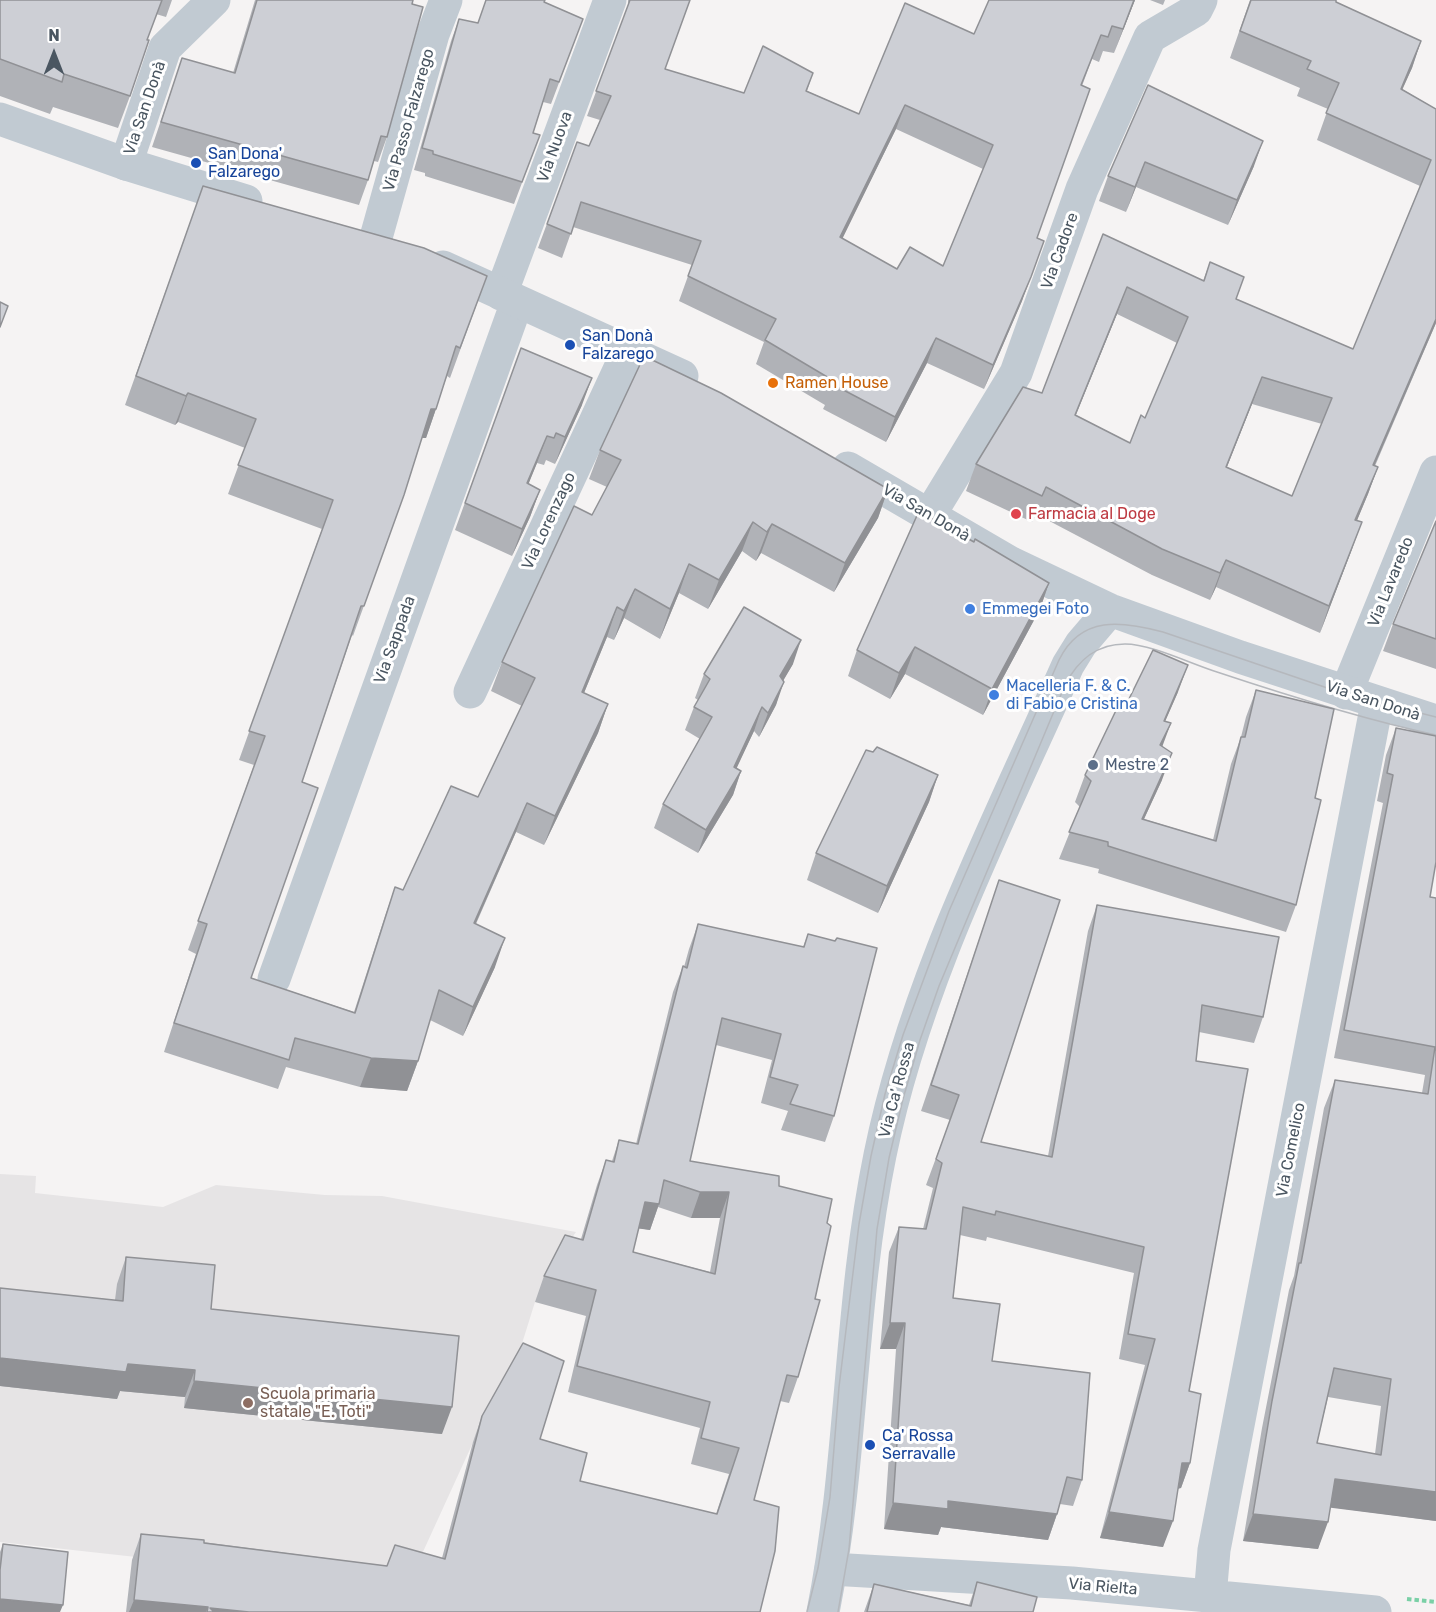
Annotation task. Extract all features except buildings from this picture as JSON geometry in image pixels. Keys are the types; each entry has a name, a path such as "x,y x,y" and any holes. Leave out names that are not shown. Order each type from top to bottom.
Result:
{"street":[{"name":"Via San Donà","path":"126,164 165,48 214,0"},
{"name":"Via Passo Falzarego","path":"397,249 433,34 446,0"},
{"name":"Via Nuova","path":"509,298 609,0"},
{"name":"Via Cadore","path":"929,516 1016,373 1082,189 1150,37 1198,5"},
{"name":"Via San Donà","path":"0,119 126,164 272,209"},
{"path":"344,231 397,249 628,351 704,388"},
{"name":"Via Sappada","path":"274,979 509,298"},
{"name":"Via Lorenzago","path":"470,692 628,351"},
{"name":"Via San Donà","path":"822,453 1011,562 1110,610 1240,657 1436,721"},
{"name":"Via Lavaredo","path":"1346,693 1436,472"},
{"name":"Via Ca' Rossa","path":"823,1612 841,1499 867,1227 893,1097 910,1038 934,972 1068,665 1081,644 1110,610"},
{"name":"Via Comelico","path":"1210,1597 1214,1550 1377,703"},
{"name":"Via Rielta","path":"831,1569 1072,1583 1375,1612"}],"shaded area":[{"name":"Scuola primaria statale \"E. Toti\"","path":"0,1174 36,1176 35,1193 163,1207 216,1185 325,1195 382,1196 576,1232 556,1261 535,1302 514,1369 476,1436 411,1578 381,1584 0,1542"}],"tram line":[{"path":"807,1612 818,1568 830,1497 839,1387 859,1224 885,1094 903,1035 949,911 1059,660 1068,645 1091,628 1104,625 1133,625 1163,632 1345,694 1436,717"},
{"path":"838,1612 849,1549 877,1229 889,1158 903,1099 939,986 1070,676 1082,661 1097,650 1115,645 1135,645 1147,647 1271,690 1381,722 1436,735"}],"place":[{"name":"San Dona' Falzarego","path":"196,163"},
{"name":"San Donà Falzarego","path":"570,345"},
{"name":"Ramen House","path":"773,383"},
{"name":"Farmacia al Doge","path":"1016,514"},
{"name":"Emmegei Foto","path":"970,609"},
{"name":"Macelleria F. & C. di Fabio e Cristina","path":"994,695"},
{"name":"Mestre 2","path":"1093,765"},
{"name":"Scuola primaria statale \"E. Toti\"","path":"248,1403"},
{"name":"Ca' Rossa Serravalle","path":"870,1445"}]}
